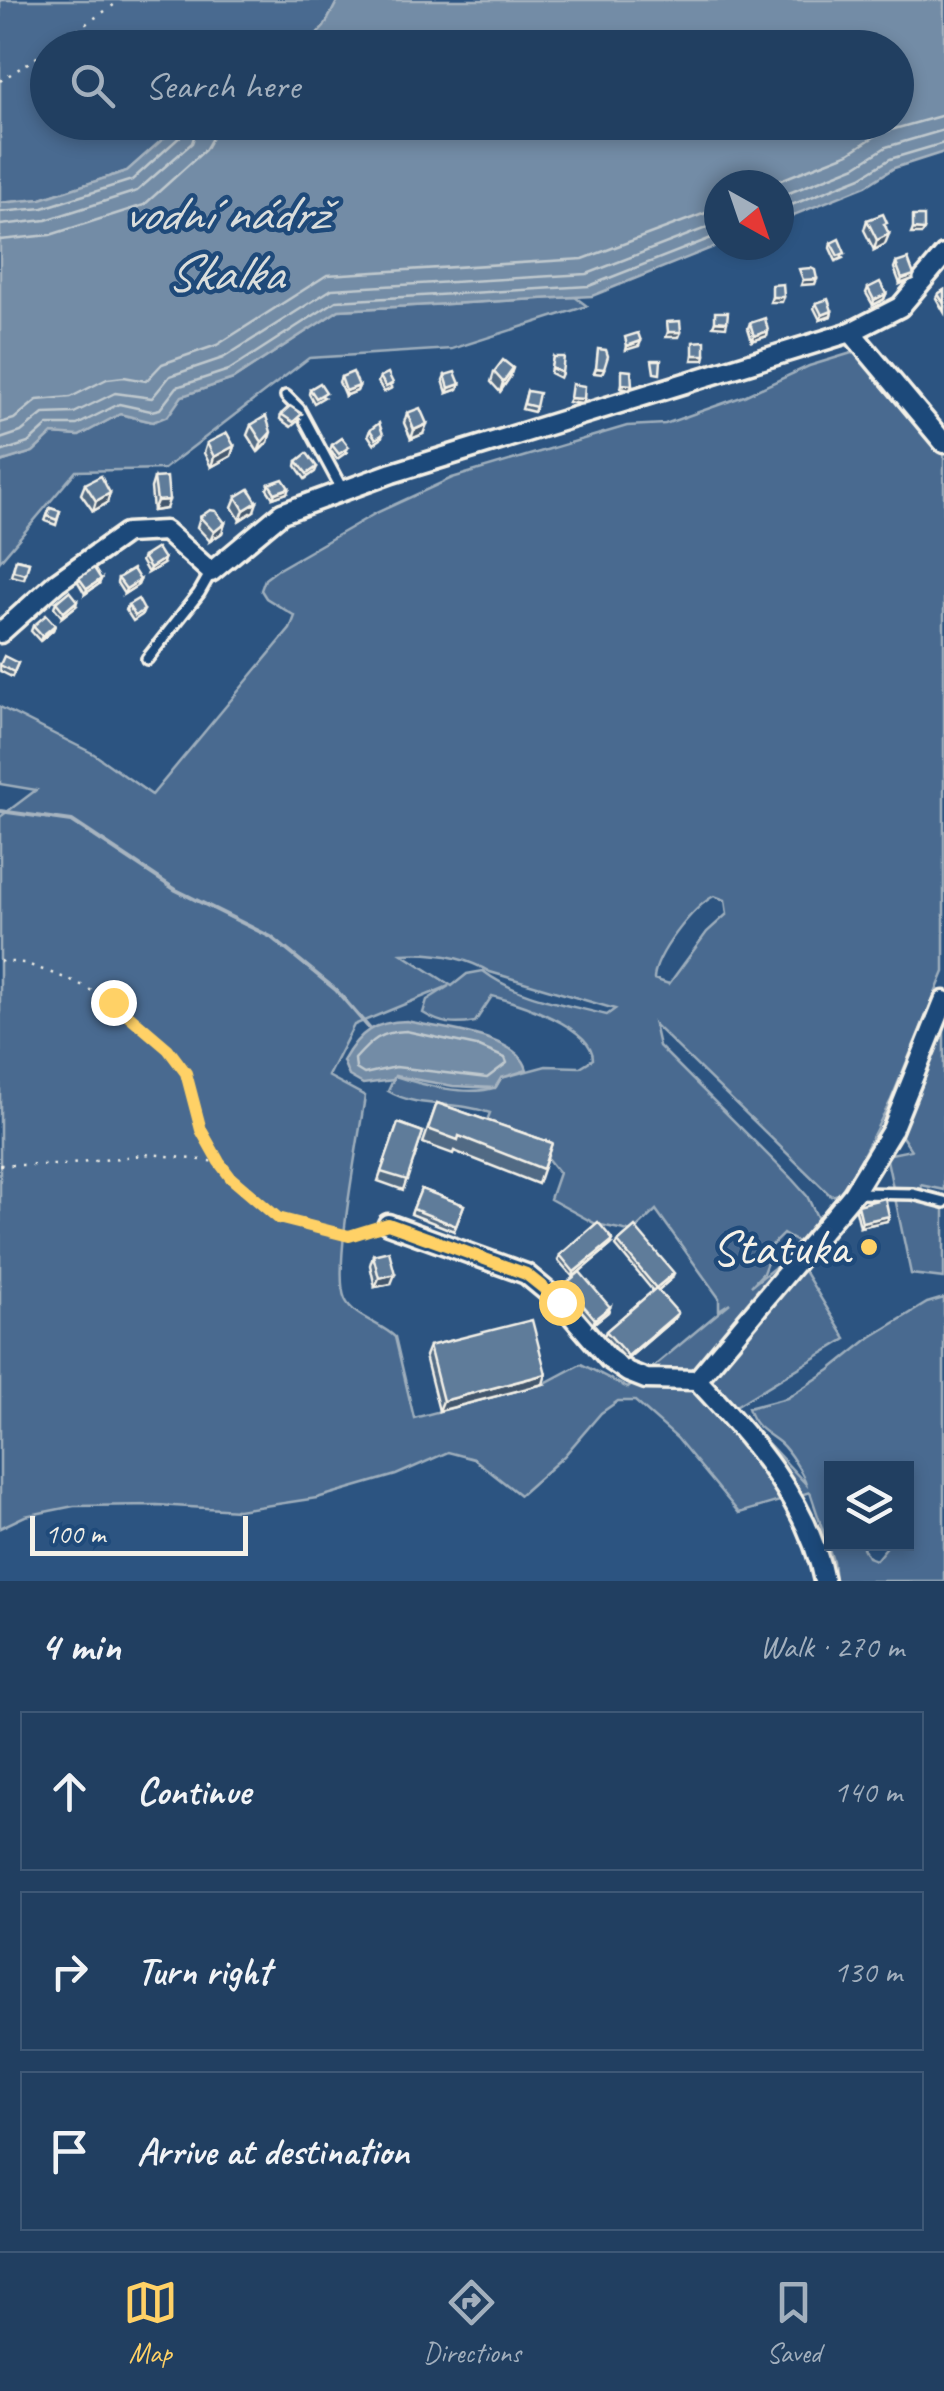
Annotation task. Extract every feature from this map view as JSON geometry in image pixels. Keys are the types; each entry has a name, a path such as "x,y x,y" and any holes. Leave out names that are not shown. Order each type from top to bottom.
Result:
{"street":[{"path":"0,632 57,582 126,533 164,531 211,572 282,513 850,332 900,307 944,254"},
{"path":"850,332 944,443"},
{"path":"697,1380 853,1194 892,1130 944,1000"},
{"path":"388,1224 526,1274 552,1294 610,1359 628,1372 646,1379 697,1380 763,1454 807,1530 824,1581"}],"lane":[{"path":"286,396 299,410 342,491"},
{"path":"146,660 200,593 211,572"},
{"path":"853,1194 899,1193 944,1202"}],"path":[{"path":"77,30 122,0"},
{"path":"0,81 30,61"},
{"path":"0,961 24,963 76,982 113,1002 168,1049 186,1073 201,1130 219,1162 244,1190 278,1218 349,1236 388,1224"},
{"path":"0,1164 64,1165 150,1154 219,1162"}],"shaded area":[{"path":"0,0 338,0 321,30 30,30 30,140 162,140 127,171 41,199 0,203"},
{"path":"575,297 587,306 452,349 309,358 164,469 76,471 0,561 0,462 33,452 52,434 79,436 120,414 152,422 182,396 233,379 339,310"},
{"path":"855,352 876,369 944,452 944,972 891,1100 856,1169 839,1194 831,1196 654,1024 659,1046 791,1178 807,1196 818,1219 811,1233 797,1242 783,1234 765,1252 768,1260 763,1273 751,1286 793,1253 846,1339 734,1407 806,1484 788,1452 757,1425 748,1408 787,1398 871,1337 927,1303 944,1298 944,1581 835,1581 830,1551 865,1551 876,1560 883,1551 914,1551 914,1461 824,1461 824,1534 810,1492 739,1513 677,1438 635,1401 618,1401 601,1413 564,1456 520,1495 474,1459 448,1452 396,1475 317,1498 238,1510 157,1505 74,1506 25,1516 0,1528 0,817 36,790 0,784 0,707 94,754 152,795 290,629 295,616 266,598 261,590 265,579 277,570 376,513 452,478 627,426 665,424 744,396 809,366","holes":["714,896 725,900 727,914 707,932 669,984 654,979 668,945 686,921","402,954 459,959 615,1009 607,1015 542,999 511,988 483,971 467,974 452,986","449,986 427,1000 423,1013 448,1023 475,1022 492,996 568,1027 590,1047 593,1059 580,1067 546,1066 501,1078 496,1087 485,1090 432,1086 395,1076 388,1091 413,1101 490,1113 481,1135 547,1158 559,1173 550,1199 596,1224 633,1232 656,1210 719,1298 719,1310 730,1303 628,1388 581,1364 543,1384 414,1418 395,1337 361,1315 345,1299 344,1232 365,1096 328,1076 354,1025"]},
{"path":"944,1023 944,1190 921,1185 923,1197 944,1198 944,1278 911,1274 886,1155 911,1150 899,1132"}],"water":[{"name":"vodní nádrž Skalka","path":"338,0 944,0 944,152 894,168 866,186 794,215 794,170 704,170 704,251 592,296 339,310 233,379 182,396 168,416 153,422 120,414 79,436 52,434 33,452 0,462 0,203 41,199 127,171 162,140 914,140 914,30 321,30"},
{"path":"407,1021 494,1041 521,1058 527,1070 501,1078 495,1088 453,1086 395,1076 393,1080 363,1084 349,1076 343,1061 362,1035 385,1023"}],"building":[{"path":"883,214 889,234 877,240 867,220"},
{"path":"913,216 924,216 924,230 913,229"},
{"path":"839,239 845,253 838,256 831,243"},
{"path":"908,259 914,275 902,279 896,263"},
{"path":"811,268 817,279 803,280 799,269"},
{"path":"880,282 886,294 874,300 868,288"},
{"path":"783,284 784,297 772,297 772,285"},
{"path":"828,299 832,311 822,315 816,303"},
{"path":"715,312 728,312 727,322 715,321"},
{"path":"765,318 768,331 754,336 750,323"},
{"path":"680,321 681,332 668,332 667,322"},
{"path":"638,333 641,341 627,346 625,337"},
{"path":"705,341 705,355 693,355 693,342"},
{"path":"598,349 606,350 608,356 604,369 596,368"},
{"path":"553,357 564,357 562,373 551,368"},
{"path":"503,360 513,368 503,382 494,372"},
{"path":"652,360 661,360 660,374 654,373"},
{"path":"622,370 631,371 632,385 622,384"},
{"path":"353,372 359,386 346,391 341,377"},
{"path":"455,372 460,384 449,388 445,375"},
{"path":"388,373 393,383 386,387 380,377"},
{"path":"320,383 326,392 316,398 310,389"},
{"path":"572,384 585,386 584,399 570,398"},
{"path":"527,391 539,393 536,407 524,404"},
{"path":"290,406 302,414 293,422 281,414"},
{"path":"420,408 427,424 414,430 407,413"},
{"path":"266,416 271,432 262,442 251,425"},
{"path":"379,423 383,434 376,439 370,430"},
{"path":"227,433 234,446 214,457 207,443"},
{"path":"342,438 349,447 339,454 332,445"},
{"path":"307,453 317,467 307,474 297,461"},
{"path":"101,476 110,493 96,501 85,484"},
{"path":"167,477 169,500 157,501 154,478"},
{"path":"283,479 289,488 275,493 269,484"},
{"path":"249,489 257,502 244,510 236,497"},
{"path":"50,508 60,511 57,520 47,516"},
{"path":"210,510 216,511 225,523 214,532 200,517"},
{"path":"157,548 164,559 150,568 143,557"},
{"path":"16,559 29,562 26,574 13,571"},
{"path":"94,568 101,579 87,589 79,578"},
{"path":"133,569 140,580 126,589 118,578"},
{"path":"69,591 77,601 64,612 56,602"},
{"path":"138,599 144,610 135,616 128,605"},
{"path":"46,615 55,625 42,636 33,626"},
{"path":"4,656 18,663 14,672 0,665"},
{"path":"437,1103 552,1143 543,1169 459,1136 458,1140 428,1129"},
{"path":"398,1123 423,1132 407,1180 381,1172"},
{"path":"421,1189 464,1205 456,1226 413,1209"},
{"path":"885,1198 889,1216 862,1222 858,1205"},
{"path":"598,1222 613,1240 574,1272 560,1255"},
{"path":"635,1227 674,1273 656,1288 618,1242"},
{"path":"389,1251 395,1274 379,1278 373,1255"},
{"path":"580,1272 610,1307 595,1319 565,1284"},
{"path":"656,1288 678,1313 628,1356 606,1331"},
{"path":"532,1320 546,1374 443,1401 429,1346"}],"waterway":[{"path":"0,811 72,821 176,890 271,937 336,990 369,1028"}],"place":[{"name":"Statuka","path":"869,1247"}],"route":[{"path":"113,1002 168,1049 186,1073 201,1130 219,1162 256,1202 278,1218 349,1236 388,1224 526,1274 561,1302"}]}
